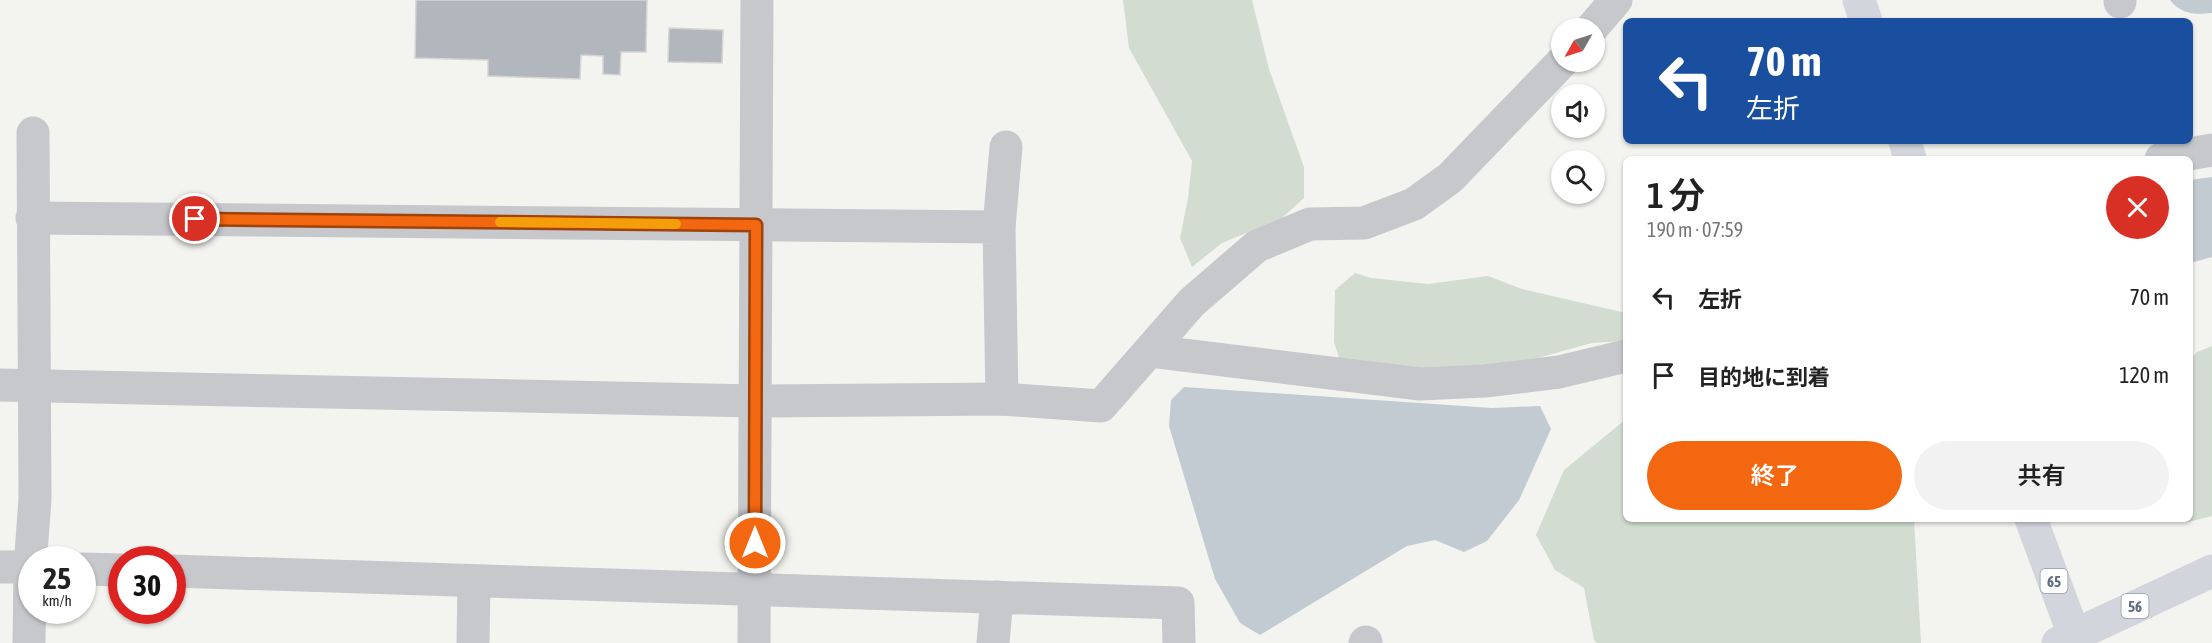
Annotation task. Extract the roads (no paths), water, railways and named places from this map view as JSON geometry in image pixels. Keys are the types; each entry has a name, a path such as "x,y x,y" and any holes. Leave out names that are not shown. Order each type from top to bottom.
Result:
{"main road":[{"name":"65","path":"2032,522 2070,640"},
{"name":"56","path":"2070,640 2212,571"}],"street":[{"path":"754,643 757,0"},
{"path":"1601,18 1616,0"},
{"path":"0,385 755,401 1002,399 1101,406 1192,302 1257,246 1310,224 1364,223 1414,204 1450,178 1552,72"},
{"path":"25,546 35,499 33,133"},
{"path":"1002,399 999,227 1006,147"},
{"path":"2178,156 2212,150"},
{"path":"32,218 999,227"},
{"path":"1150,351 1420,384 1485,381 1559,372 1623,357"},
{"path":"186,572 1178,603 1179,643"},
{"path":"473,643 474,581"},
{"path":"993,643 997,597"},
{"path":"27,624 29,643"}]}
